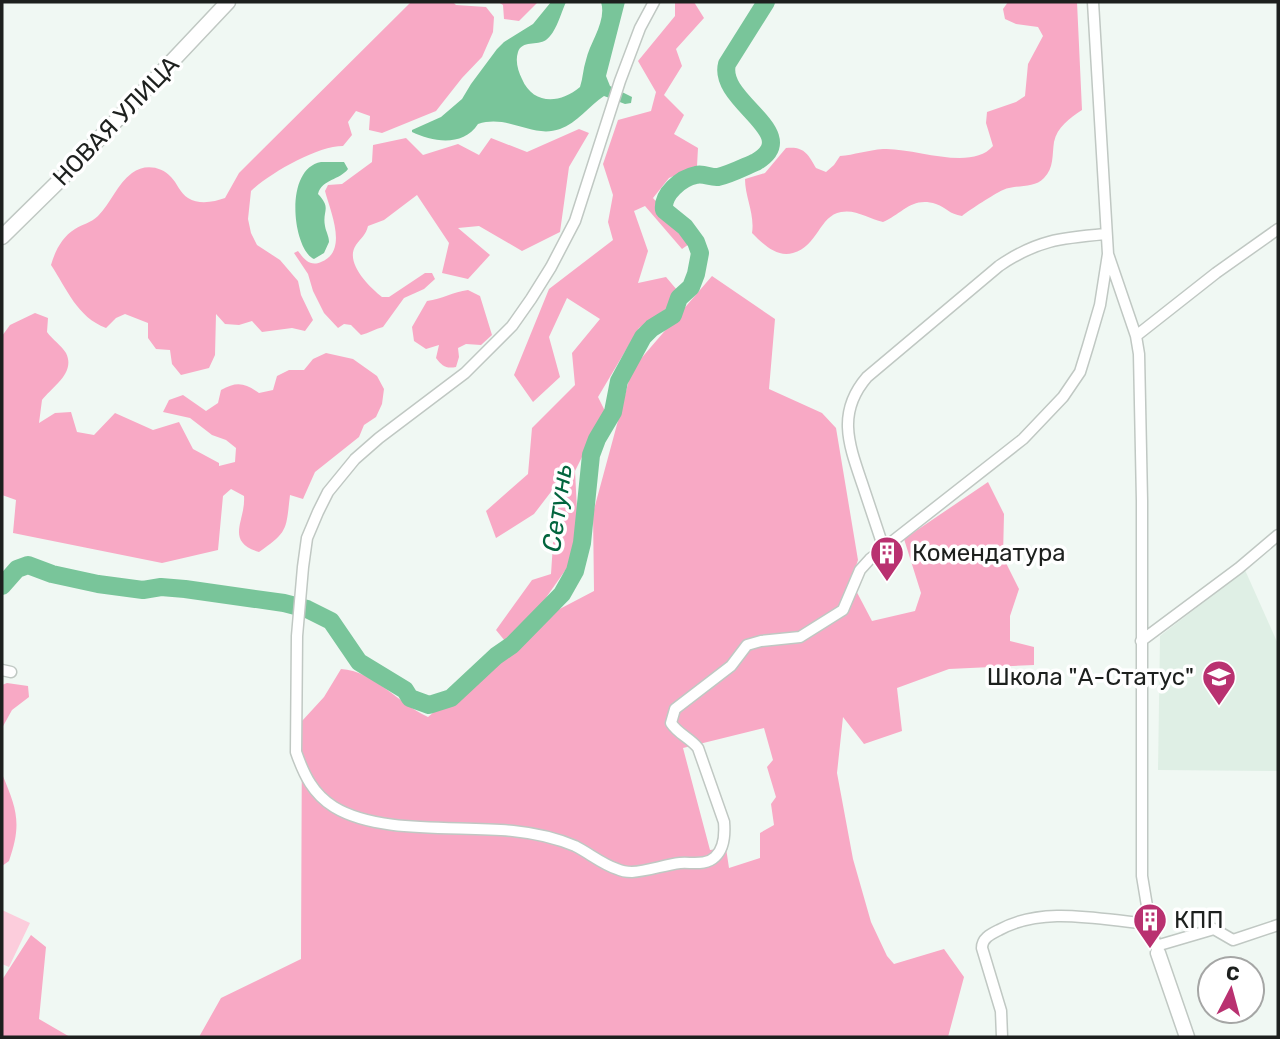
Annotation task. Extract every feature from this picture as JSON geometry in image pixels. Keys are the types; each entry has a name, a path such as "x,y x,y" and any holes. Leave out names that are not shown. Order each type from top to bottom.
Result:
{"street":[{"name":"НОВАЯ УЛИЦА","path":"3,234 61,179 228,2"},
{"path":"654,2 640,28 620,81 575,221 531,299 512,326 465,373 379,438 342,472 328,492 307,538 297,636 296,752 314,792 335,807 355,817 385,823 536,835 572,845 617,870 632,872 680,863 703,863 714,859 720,852 725,835 724,822 698,748 690,738 676,731 671,723 675,709 731,666 747,645 761,640 800,637 842,610 860,570 870,559 1023,439 1063,397 1080,372 1100,305 1108,254"},
{"path":"1093,2 1108,254 1136,336 1141,421 1142,876 1150,925 1188,1037"},
{"path":"1136,336 1216,273 1278,229"},
{"path":"884,549 849,444 849,413 857,388 1020,251 1042,242 1067,237 1106,234"},
{"path":"1141,641 1278,536"},
{"path":"1002,1037 1001,1011 982,948 987,936 1004,927 1042,915 1150,925"},
{"path":"1157,949 1214,929 1234,940 1278,925"}],"shaded area":[{"path":"411,2 453,2 456,5 486,7 494,17 493,32 482,57 436,111 382,133 369,130 370,116 356,111 348,122 352,135 343,146 307,155 270,176 251,191 248,219 251,233 257,245 280,260 298,281 301,295 313,320 305,331 292,328 262,332 252,321 239,325 225,324 216,314 215,355 209,368 181,375 172,364 170,350 156,349 148,338 148,323 125,314 116,318 106,328 80,310 51,265 66,236 98,216 127,177 142,168 157,169 167,173 192,200 206,202 225,198 239,173"},
{"path":"498,2 538,2 519,21 504,19 503,5"},
{"path":"551,2 566,2 553,33 542,42 523,46 518,52 518,69 527,88 540,97 556,99 580,87 588,53 602,17 601,2 625,2 606,76 610,86 632,97 631,103 625,104 604,96 572,123 550,131 489,122 478,124 472,131 456,139 438,140 412,132 441,117 462,99 497,49 533,24"},
{"path":"675,2 694,2 704,18 676,49 682,66 664,95 684,115 674,134 698,148 697,166 669,178 653,198 692,242 682,249 645,206 634,211 648,251 638,283 666,277 677,290 667,308 639,328 598,397 605,411 575,471 578,529 569,565 538,609 505,641 496,630 532,580 551,574 557,484 534,514 496,538 486,511 528,474 532,428 575,385 572,353 600,319 567,298 549,337 560,377 533,402 514,375 549,289 613,240 608,222 613,195 603,164 618,120 651,111 656,92 638,61 675,16"},
{"path":"1008,2 1077,2 1082,110 1058,132 1051,166 1044,178 1035,184 1003,190 962,216 928,202 914,204 883,222 857,213 841,212 828,219 808,244 793,253 776,252 752,233 745,179 765,173 786,148 801,150 808,155 816,168 826,172 840,156 872,150 895,149 956,158 983,154 993,146 986,123 987,112 1025,96 1028,64 1043,36 1038,27 1016,24 1005,19 1003,9"},
{"path":"579,129 589,133 569,167 560,232 522,251 479,226 458,228 490,255 468,279 442,273 449,243 417,195 384,220 368,226 356,245 353,259 365,281 382,297 389,297 425,273 432,273 435,279 424,289 404,298 383,327 361,335 351,325 344,324 338,328 324,313 308,274 294,253 298,251 314,264 329,257 336,240 325,191 328,185 342,184 372,162 373,145 406,138 423,155 458,144 479,155 491,138 527,152"},
{"path":"321,162 344,162 348,169 323,185 318,194 326,206 324,221 329,242 324,253 314,259 307,253 301,241 295,210 301,179 309,168"},
{"path":"712,276 775,319 769,389 822,413 836,428 858,560 851,581 872,621 915,611 921,593 904,539 988,482 1004,514 1003,557 1019,589 1010,616 1010,641 1034,647 1034,665 949,669 897,688 902,731 864,744 843,717 837,773 853,859 871,922 887,956 894,964 944,949 964,977 948,1037 199,1037 221,998 301,959 302,721 324,697 341,669 353,671 375,682 428,717 552,613 594,591 593,513 632,369","holes":["764,728 773,760 767,767 776,797 771,804 774,825 760,833 760,858 729,868 726,848 710,850 683,748"]},
{"path":"468,290 480,296 492,335 481,345 466,344 458,348 456,367 447,367 436,358 439,345 426,349 414,341 412,327 427,301"},
{"path":"35,313 48,318 47,332 64,350 68,360 65,373 42,400 39,423 55,413 71,412 77,432 94,435 115,413 153,430 179,422 193,449 219,463 219,466 235,462 236,448 226,440 212,435 190,418 163,412 169,400 183,395 206,411 218,403 221,390 227,387 241,384 259,393 273,390 277,376 289,370 304,370 313,359 326,353 353,359 377,376 384,389 382,404 376,417 364,425 359,437 315,472 303,499 290,495 284,529 276,540 259,552 248,547 239,536 244,496 231,489 223,496 218,550 162,563 13,533 16,500 2,495 2,336 10,325"},
{"name":"Школа \"А-Статус\"","path":"1245,570 1278,644 1278,771 1158,770 1160,636"},
{"path":"7,683 28,686 29,697 12,710 2,728 2,685"},
{"path":"2,774 14,807 16,837 9,861 2,866"},
{"path":"2,910 30,923 9,967 2,964"},
{"path":"31,935 46,947 39,1019 70,1037 2,1037 2,980"}],"waterway":[{"name":"Сетунь","path":"2,586 17,569 28,565 52,574 98,584 143,590 161,587 185,589 284,603 307,609 331,621 359,662 405,690 410,698 429,705 451,698 496,656 512,645 562,594 575,571 582,543 591,455 613,412 619,381 643,337 673,315 679,298 691,287 696,274 700,253 696,242 685,227 664,210 666,198 679,183 690,177 723,176 756,162 768,151 771,140 766,128 734,91 727,78 727,64 766,2"}],"place":[{"name":"Комендатура","path":"887,583"},
{"name":"Школа \"А-Статус\"","path":"1219,707"},
{"name":"КПП","path":"1150,950"}]}
